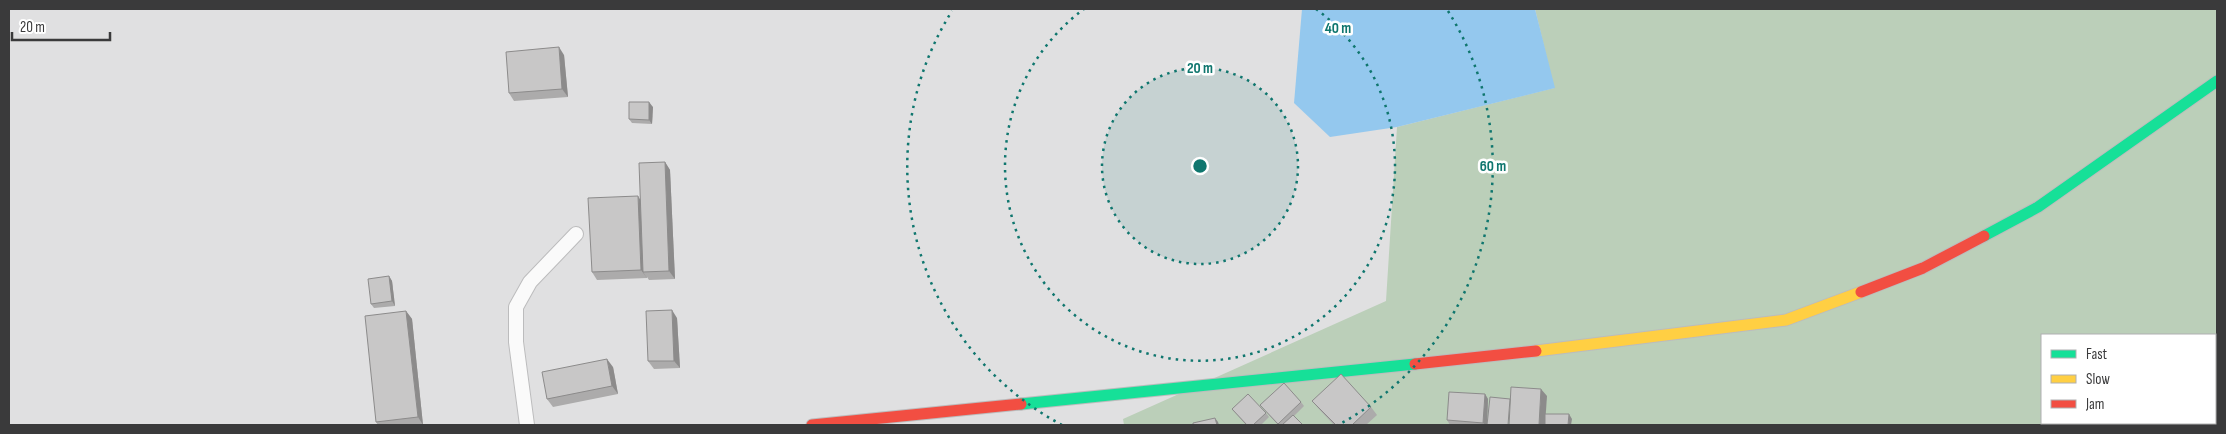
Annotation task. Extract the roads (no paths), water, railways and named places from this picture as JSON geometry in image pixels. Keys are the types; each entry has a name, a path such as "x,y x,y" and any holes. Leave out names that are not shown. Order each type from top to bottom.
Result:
{"street":[{"path":"812,425 1558,349 1786,320 1923,268 2038,207 2217,81"}],"lane":[{"path":"527,425 516,342 516,307 530,282 576,234"}],"water":[{"path":"1302,9 1535,9 1555,88 1397,127 1330,137 1294,103"}]}
